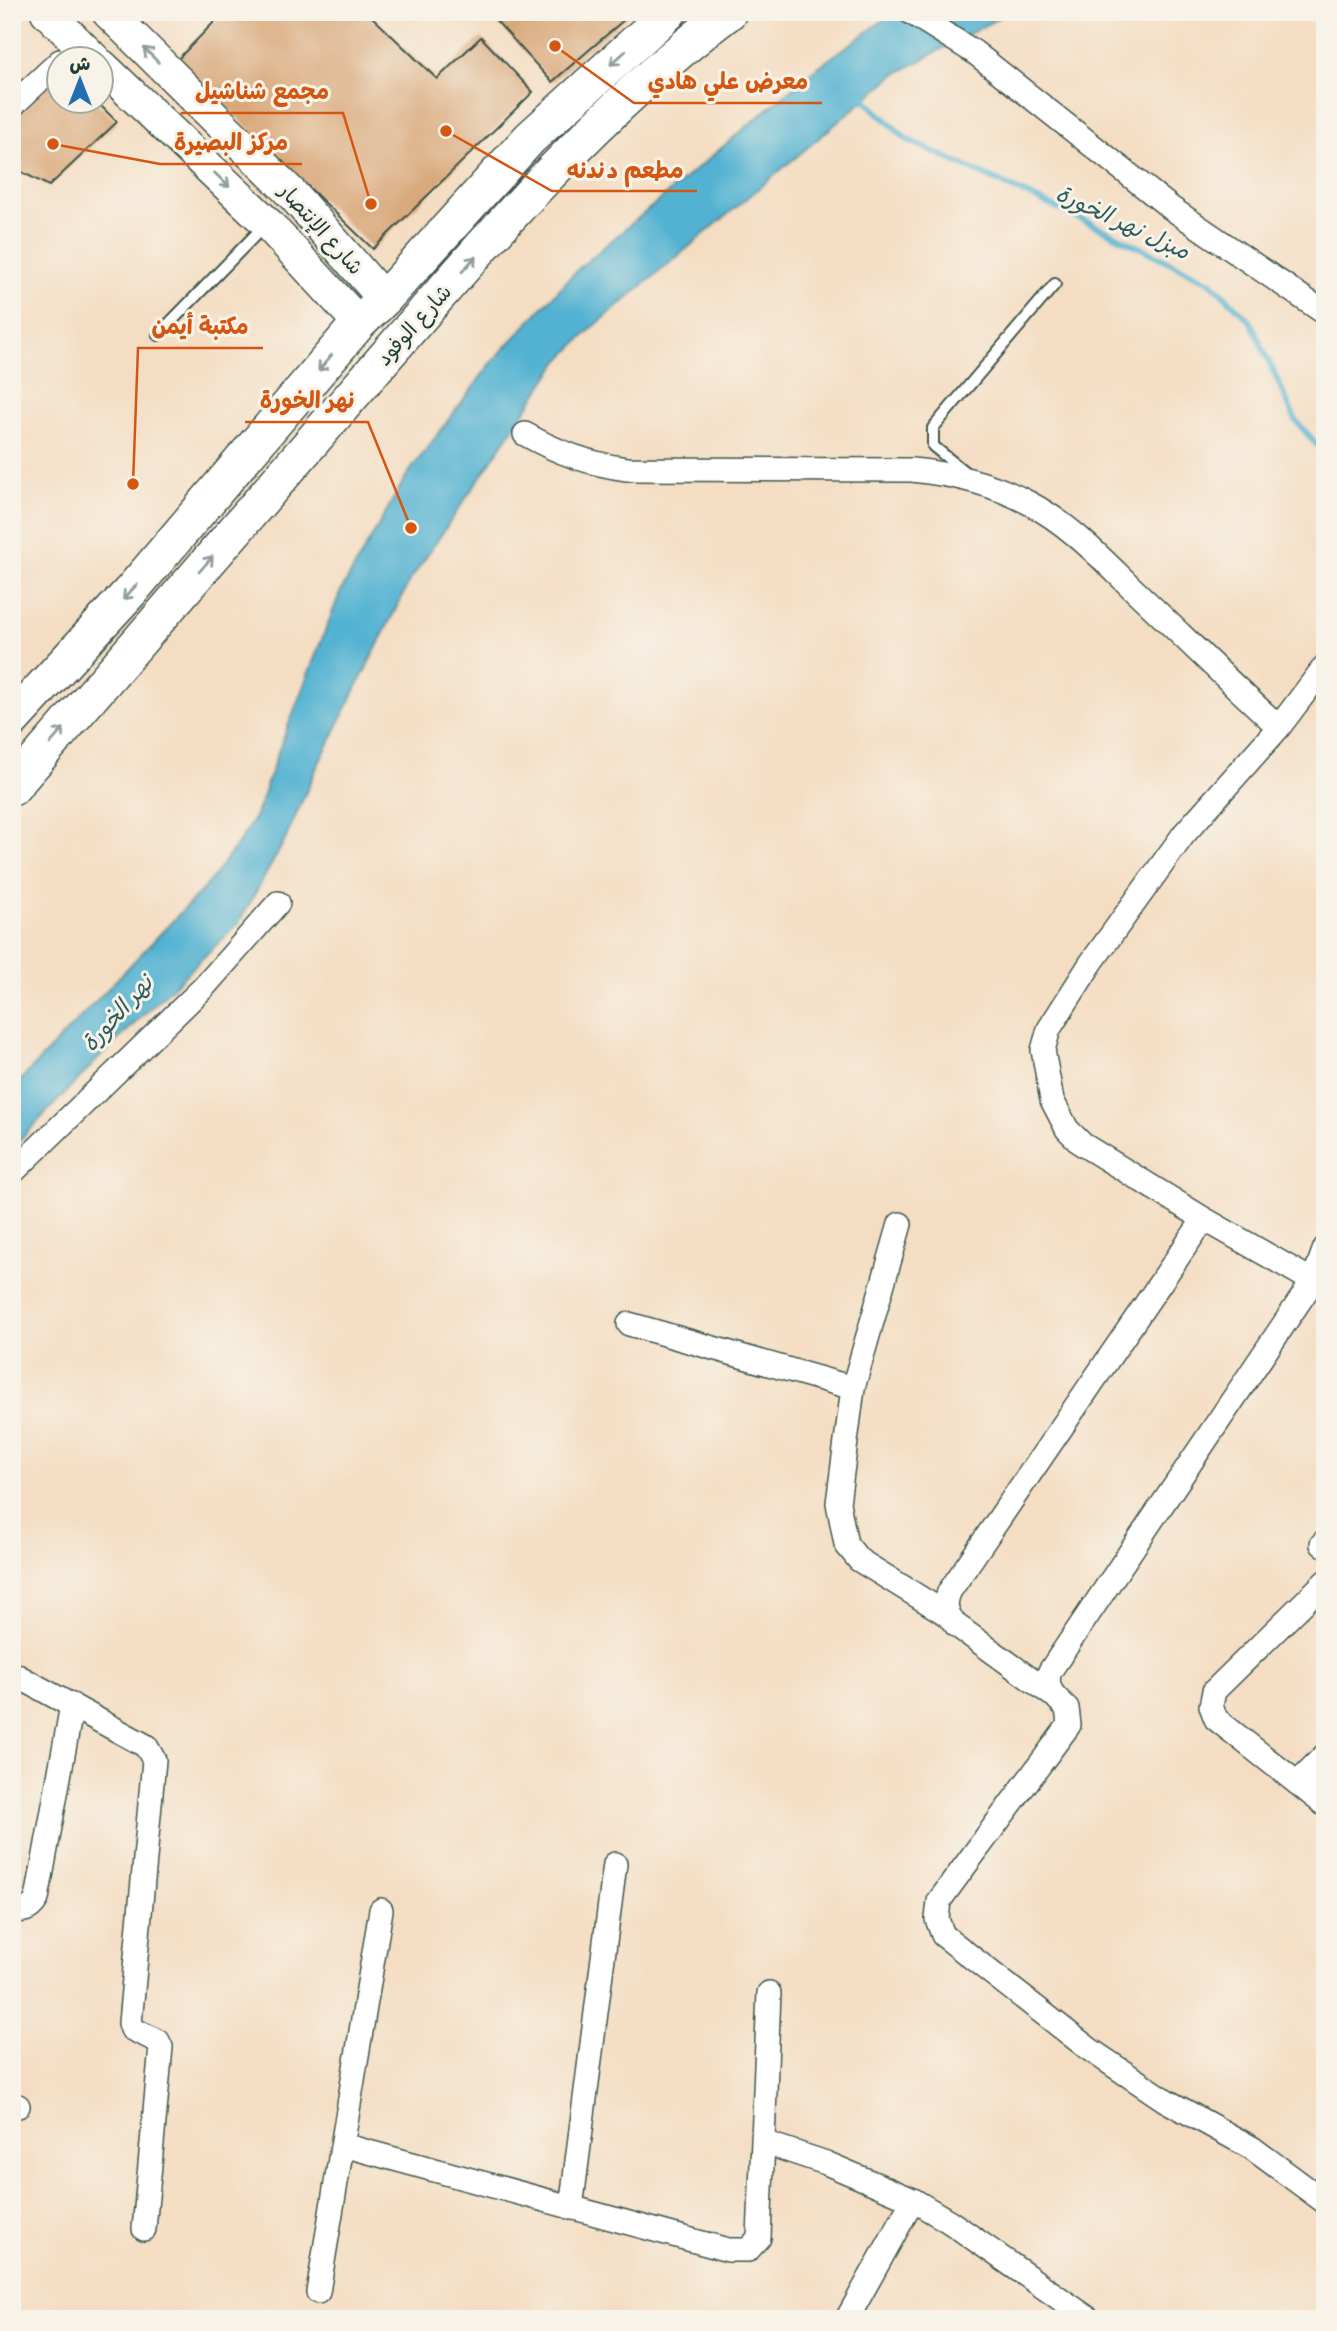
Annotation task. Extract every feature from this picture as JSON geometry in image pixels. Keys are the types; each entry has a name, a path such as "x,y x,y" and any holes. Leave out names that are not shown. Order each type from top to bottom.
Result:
{"main road":[{"name":"شارع الوفود","path":"12,720 139,582 359,323 530,138 669,12"},
{"name":"شارع الوفود","path":"12,788 405,334 549,176 623,102 729,12"}],"street":[{"path":"47,12 68,46"},
{"name":"شارع الإنتصار","path":"108,12 293,195 384,299"},
{"path":"910,12 974,52 1171,208 1325,313"},
{"path":"12,106 46,79"},
{"name":"شارع الإنتصار","path":"116,79 267,223 359,323"},
{"path":"267,223 293,195"},
{"path":"525,434 564,454 627,469 912,470 973,480 1030,503 1080,539 1279,727"},
{"path":"1319,1284 1204,1219 1082,1144 1067,1129 1052,1100 1043,1050 1049,1029 1091,964 1184,834 1279,727 1325,666"},
{"path":"12,1173 204,987 278,902"},
{"path":"948,1615 945,1605 949,1592 1204,1219"},
{"path":"900,1224 853,1388 838,1503 846,1544 859,1560 948,1615 956,1625 1068,1708 1069,1725 939,1901 937,1919 943,1935 1089,2049 1165,2100 1252,2148 1325,2203"},
{"path":"1051,1694 1047,1681 1050,1671 1319,1284 1325,1248"},
{"path":"629,1324 853,1388"},
{"path":"1325,1583 1214,1691 1211,1706 1216,1719 1325,1805"},
{"path":"12,1673 146,1746 154,1760 130,2023 132,2029 158,2041 161,2046 144,2229"},
{"path":"12,1908 26,1910 32,1907 37,1899 72,1705"},
{"path":"1297,1783 1325,1755"},
{"path":"571,2208 615,1864"},
{"path":"318,2292 381,1910"},
{"path":"343,2145 728,2250 748,2250 759,2238 769,1993"},
{"path":"763,2143 826,2163 913,2200 950,2222 1088,2319"},
{"path":"848,2319 913,2200"}],"lane":[{"path":"158,335 267,223"},
{"path":"973,480 933,446 933,428 1055,284"}],"water":[{"name":"نهر الخورة","path":"895,12 1009,12 894,75 592,328 559,361 409,582 316,769 285,840 238,924 101,1056 12,1148 12,1089 207,885 256,815 340,593 407,475 493,361 579,268 814,70"}],"building":[{"path":"224,12 367,12 437,79 481,37 533,92 373,249 177,60"},
{"path":"494,12 633,12 552,82 491,15"},
{"path":"46,88 46,116 111,116 117,122 49,186 12,167 12,119"}],"waterway":[{"name":"مبزل نهر الخورة","path":"860,95 906,139 1212,283 1251,322 1296,421 1325,454"}],"place":[{"name":"معرض علي هادي","path":"555,46"},
{"name":"مطعم دندنه","path":"446,131"},
{"name":"مركز البصيرة","path":"53,144"},
{"name":"مجمع شناشيل","path":"371,204"},
{"name":"مكتبة أيمن","path":"133,484"},
{"name":"نهر الخورة","path":"411,528"}]}
